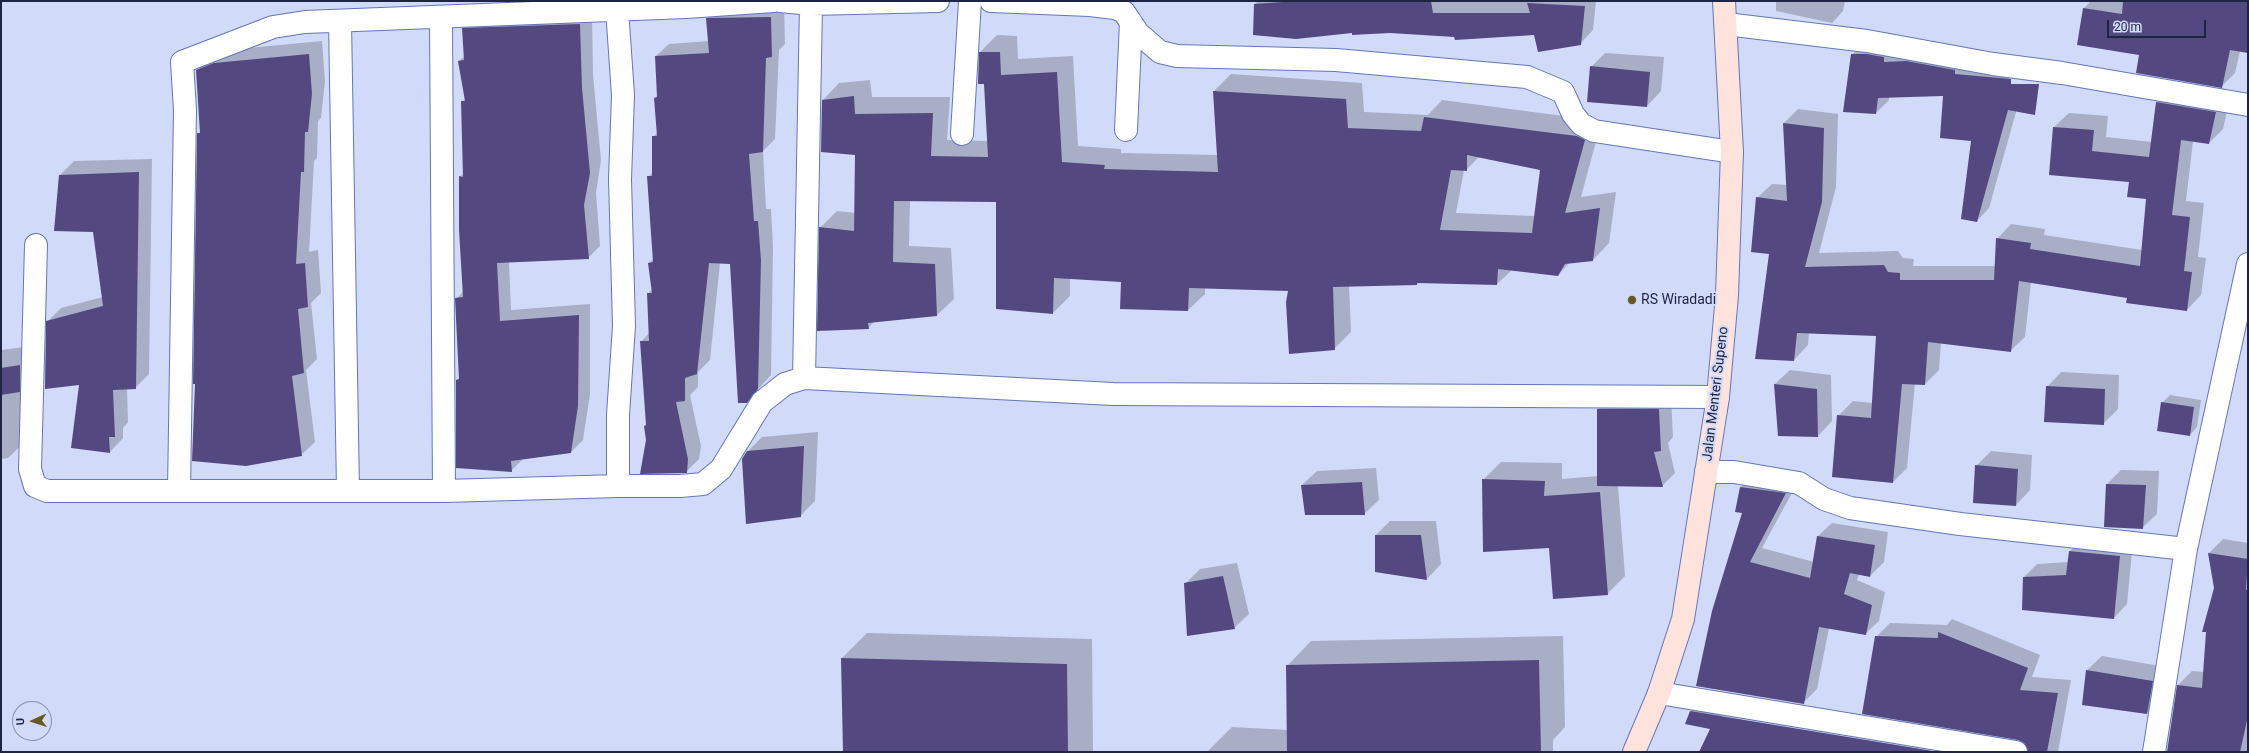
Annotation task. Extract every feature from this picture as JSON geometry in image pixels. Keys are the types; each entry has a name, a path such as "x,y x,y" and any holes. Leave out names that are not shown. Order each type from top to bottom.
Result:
{"main road":[{"name":"Jalan Menteri Supeno","path":"1634,752 1659,693 1683,619 1718,396 1727,294 1732,152 1724,1"}],"street":[{"path":"180,491 185,110 182,62 273,27 305,22 441,18 617,9 686,8 773,1"},
{"path":"780,1 811,4 938,1"},
{"path":"962,134 970,1"},
{"path":"991,1 1090,5 1115,8 1124,12 1138,33 1160,52 1177,56 1336,60 1527,77 1563,92 1573,114 1581,124 1594,131 1732,152"},
{"path":"804,378 811,4"},
{"path":"617,9 623,95 620,179 624,326 618,415 618,486"},
{"path":"441,18 444,491"},
{"path":"340,21 348,490"},
{"path":"1126,130 1131,22"},
{"path":"1726,24 1867,40 1993,64 2062,73 2248,105"},
{"path":"36,244 30,469 35,486 47,491 444,491 618,486 680,486 704,484 721,469 762,402 785,384 804,378 1113,394 1718,396"},
{"path":"2154,752 2186,549 2248,264"},
{"path":"1706,472 1734,472 1799,483 1824,498 1858,509 2014,531 2186,549"},
{"path":"1659,693 2016,752"}],"building":[{"path":"1297,1 1431,1 1433,13 1530,13 1527,3 1585,6 1581,45 1538,52 1534,35 1455,40 1454,37 1390,33 1352,35 1352,33 1296,39 1253,35 1254,4"},
{"path":"2123,1 2248,1 2248,53 2230,50 2222,88 2136,73 2139,55 2077,45 2083,8 2122,14"},
{"path":"771,17 772,57 766,58 763,152 749,154 754,221 758,221 761,260 758,389 747,403 738,403 730,264 709,263 697,374 685,378 685,401 676,402 688,459 687,473 640,474 646,440 644,426 646,425 640,341 649,341 647,293 652,293 648,263 653,262 647,176 652,176 652,136 657,136 654,98 657,97 655,56 709,53 706,18"},
{"path":"580,24 582,88 590,173 584,205 589,259 497,263 500,321 579,315 578,406 571,453 511,461 512,472 456,468 456,380 459,379 455,298 463,297 459,230 459,176 463,177 461,101 465,101 458,61 464,60 462,28"},
{"path":"979,52 1000,52 1001,75 1057,72 1062,162 1105,165 1104,169 1218,172 1213,91 1346,99 1348,128 1421,131 1424,117 1577,136 1585,140 1565,213 1600,208 1593,261 1565,264 1558,276 1498,269 1497,285 1417,283 1417,285 1333,287 1335,350 1289,354 1286,302 1288,291 1189,288 1188,311 1120,309 1121,282 1054,278 1053,314 996,309 996,202 894,201 893,262 935,264 937,316 868,323 869,329 817,331 819,227 854,231 855,155 821,152 822,100 854,96 855,114 933,113 931,156 988,157 984,84 978,84","holes":["1467,155 1540,170 1532,233 1440,230 1451,170 1467,171"]},
{"path":"309,54 312,94 308,132 305,132 304,172 301,172 296,264 305,263 308,307 298,309 304,373 292,376 302,456 246,466 192,461 195,384 193,384 197,133 200,133 196,70 214,63"},
{"path":"1851,54 1867,54 1884,57 1884,62 1906,61 1955,70 1955,74 2011,79 2011,84 2039,84 2035,115 2008,110 1977,222 1961,219 1971,141 1940,138 1943,96 1878,98 1876,114 1843,112"},
{"path":"1590,66 1650,72 1647,107 1587,102"},
{"path":"2156,102 2216,112 2209,144 2181,140 2172,215 2190,217 2184,271 2192,272 2187,311 2126,303 2127,298 2019,281 2011,352 1928,342 1925,385 1902,384 1893,483 1832,477 1837,415 1871,418 1876,336 1797,333 1794,361 1755,359 1769,254 1751,252 1756,197 1787,201 1783,123 1824,128 1822,202 1805,267 1884,265 1888,272 1900,273 1900,280 1994,280 1996,238 2031,243 2030,249 2140,266 2146,199 2127,197 2129,182 2049,175 2053,127 2094,130 2092,151 2149,157"},
{"path":"139,172 136,389 113,390 115,437 109,437 110,453 71,448 79,385 45,389 46,321 103,306 93,232 54,231 59,175"},
{"path":"20,365 20,392 1,395 1,368"},
{"path":"1774,384 1817,389 1818,437 1778,436"},
{"path":"2046,386 2105,389 2104,425 2044,422"},
{"path":"2161,402 2194,407 2190,436 2157,431"},
{"path":"1597,409 1659,409 1661,451 1654,452 1663,487 1597,486"},
{"path":"804,446 801,517 746,524 742,459 747,451"},
{"path":"1975,465 2018,469 2016,506 1973,503"},
{"path":"1482,479 1545,481 1544,496 1600,492 1608,595 1553,599 1549,548 1483,552"},
{"path":"1362,482 1365,515 1305,515 1301,485"},
{"path":"2106,484 2146,485 2143,529 2104,527"},
{"path":"1740,487 1786,493 1750,562 1810,578 1817,536 1875,545 1870,577 1850,573 1844,594 1872,605 1866,635 1819,627 1804,704 1696,686 1712,611 1742,513 1735,512"},
{"path":"1375,535 1421,535 1427,580 1375,572"},
{"path":"2069,551 2120,556 2114,619 2022,610 2023,577 2066,575"},
{"path":"2208,553 2248,559 2246,590 2248,590 2248,716 2240,752 2167,752 2177,685 2202,688 2206,632 2202,632 2214,588"},
{"path":"1223,576 1235,629 1187,636 1184,583"},
{"path":"1938,632 2028,668 2020,690 2058,693 2047,752 2028,752 2024,743 2018,740 1862,714 1875,636 1938,638"},
{"path":"841,658 1067,664 1068,752 843,752"},
{"path":"1539,660 1541,752 1287,752 1286,665"},
{"path":"2086,670 2153,681 2147,714 2082,705"},
{"path":"1690,711 1939,752 1699,752 1710,729 1685,724"}],"place":[{"name":"RS Wiradadi","path":"1632,300"}]}
